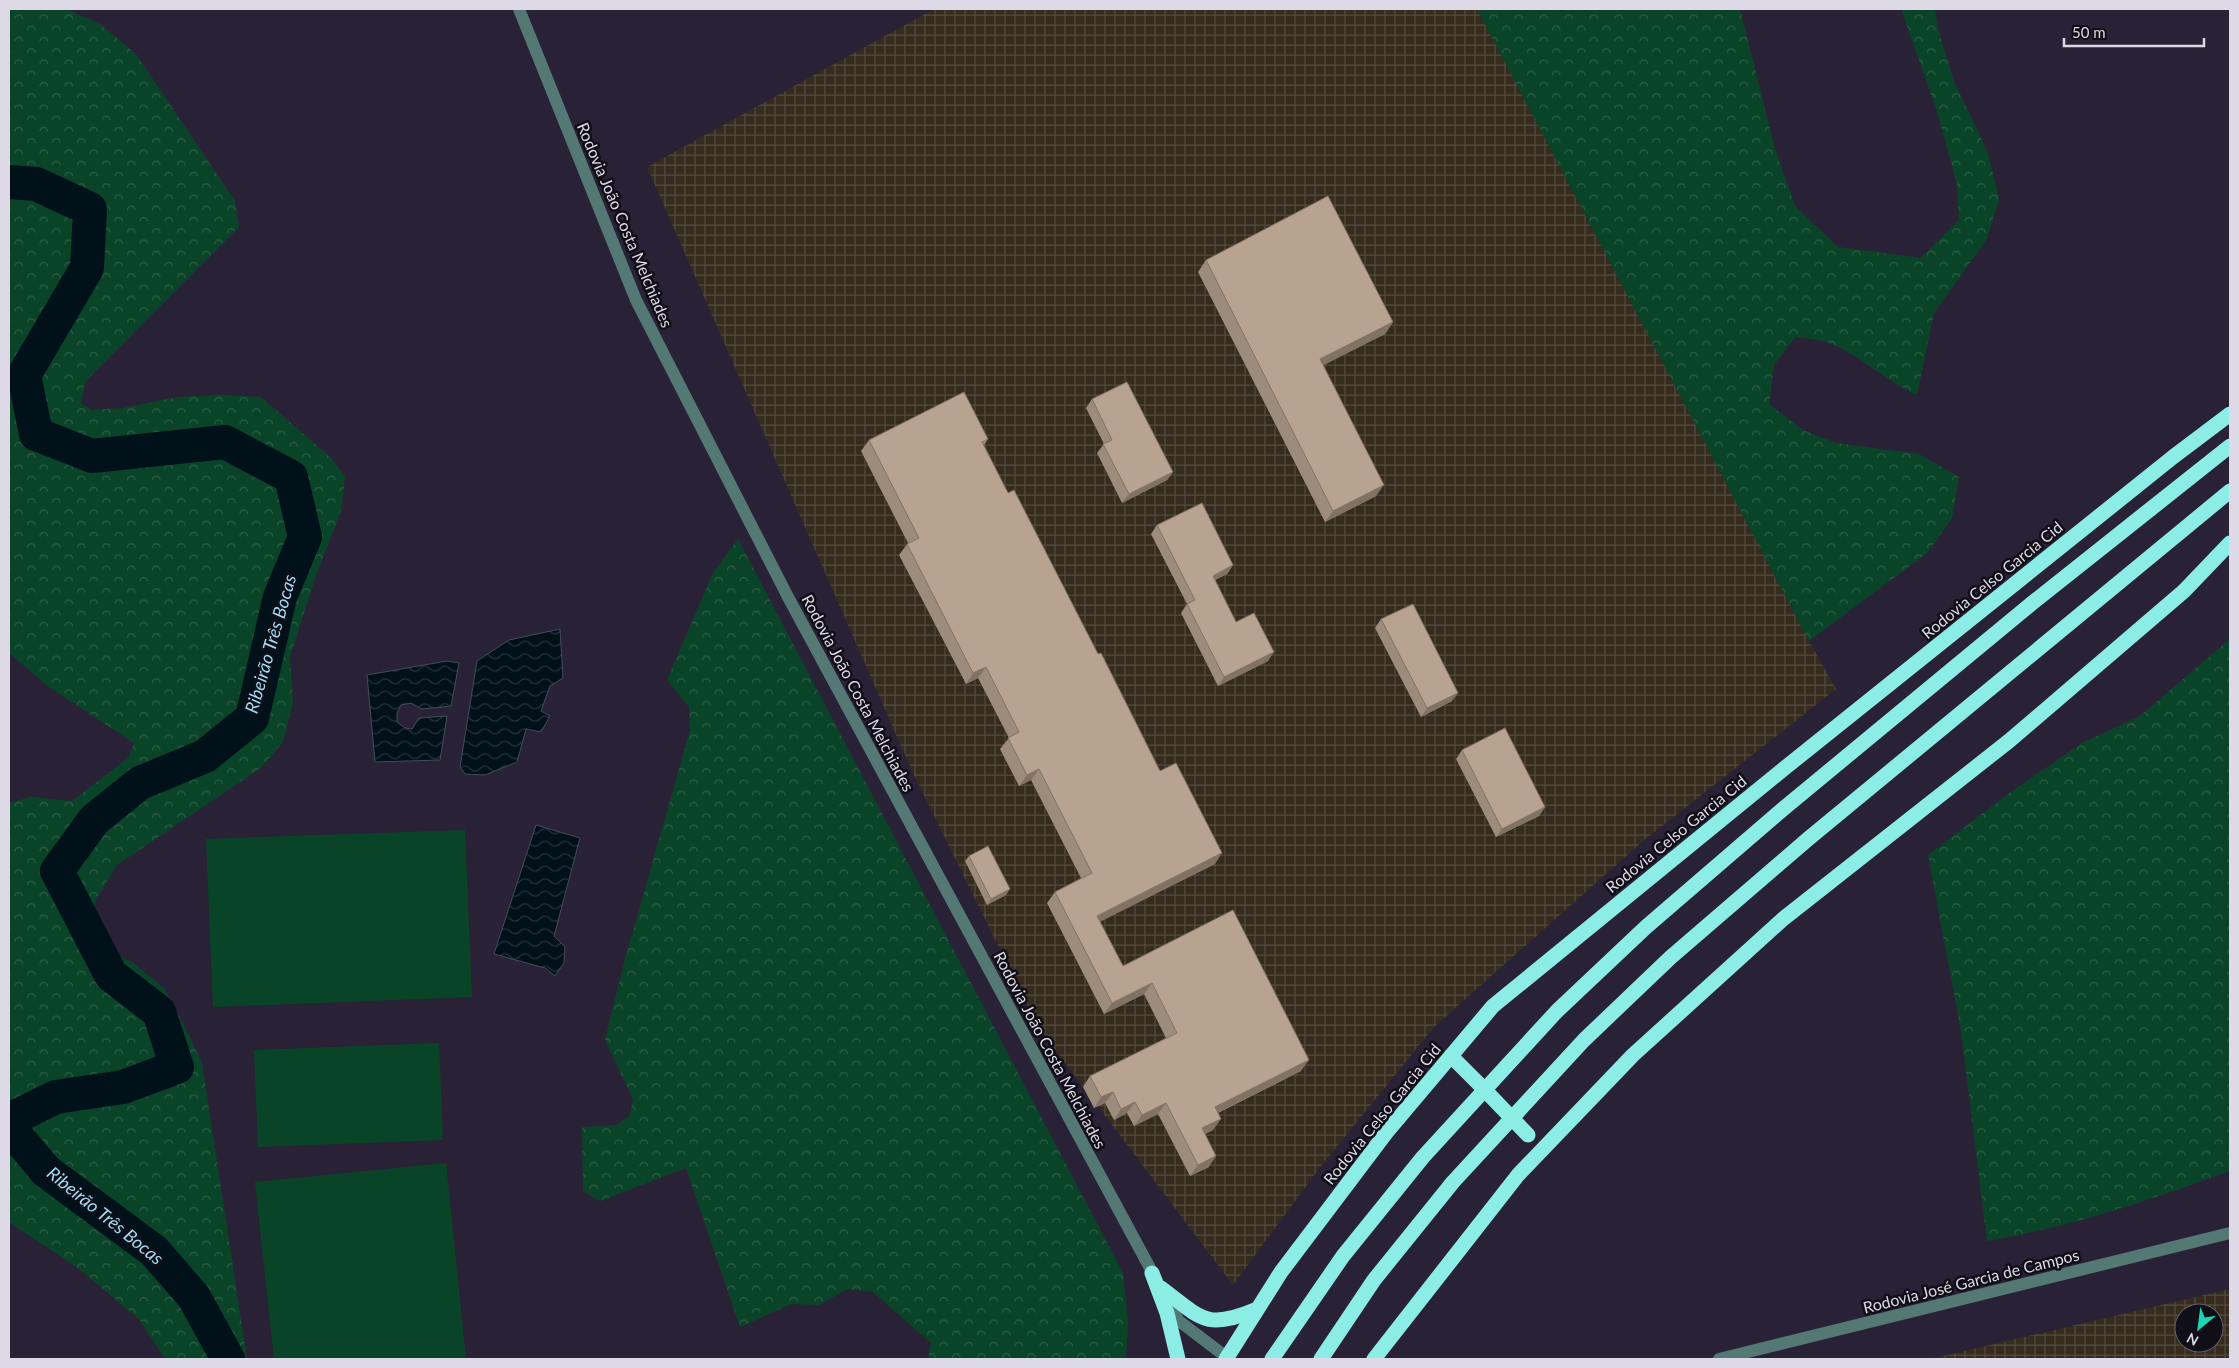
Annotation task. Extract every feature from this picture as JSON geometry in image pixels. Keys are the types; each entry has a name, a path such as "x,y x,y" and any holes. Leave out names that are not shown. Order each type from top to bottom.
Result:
{"highway":[{"name":"Rodovia Celso Garcia Cid","path":"1227,1359 1255,1310 1280,1272 1386,1133 1493,1006 1810,748 2173,457 2230,414"},
{"path":"1272,1359 1343,1256 1423,1157 1571,998 1646,927 1783,809 2032,604 2230,446"},
{"path":"1321,1359 1374,1280 1453,1182 1584,1040 1672,957 1808,839 2230,491"},
{"path":"1374,1359 1541,1149 1633,1055 1783,920 2009,741 2184,591 2230,543"},
{"path":"1450,1056 1541,1149"},
{"path":"1152,1274 1167,1313 1178,1359"},
{"path":"1161,1288 1206,1320 1216,1321 1241,1316 1255,1310"}],"street":[{"name":"Rodovia João Costa Melchiades","path":"519,9 636,300 792,606 1179,1321 1227,1359"},
{"name":"Rodovia José Garcia de Campos","path":"1719,1359 2230,1233"}],"shaded area":[{"path":"934,9 1477,9 1836,689 1643,841 1434,1027 1318,1170 1233,1285 1038,1027 912,771 647,167"},
{"path":"2230,1289 2230,1359 1930,1359"}],"green space":[{"path":"9,9 66,9 100,24 136,54 235,201 239,227 85,382 81,403 91,410 123,408 178,397 223,395 261,397 330,457 345,476 341,511 316,575 290,657 293,703 283,742 261,768 117,865 96,899 92,920 97,937 110,951 133,963 164,988 202,1063 247,1359 165,1359 139,1319 78,1268 9,1222 9,803 31,797 72,801 128,758 134,743 49,687 9,653"},
{"path":"1477,9 1740,9 1775,149 1795,206 1838,247 1921,258 1959,220 1957,184 1936,108 1901,9 1935,9 1938,29 1954,81 1988,153 1999,199 1987,239 1934,313 1917,395 1837,346 1818,340 1795,337 1774,365 1769,404 1803,430 1836,443 1919,454 1959,477 1952,518 1927,553 1809,641"},
{"path":"738,539 1123,1273 1128,1321 1126,1359 928,1359 931,1343 873,1292 847,1289 819,1305 791,1304 740,1327 686,1168 600,1201 583,1191 582,1127 617,1125 630,1115 633,1099 605,1040 624,963 690,730 689,707 667,680 713,573"},
{"path":"2230,639 2230,1171 2110,1212 2049,1228 1987,1241 1961,1031 1928,855 2008,794 2082,743 2140,716"},
{"path":"465,830 472,997 213,1007 206,839"},
{"path":"439,1043 443,1140 258,1147 254,1050"},
{"path":"446,1163 466,1359 274,1359 255,1182"}],"water":[{"path":"560,629 563,678 550,686 541,711 550,716 541,732 526,729 517,762 485,775 465,774 460,767 477,661 509,640"},
{"path":"447,661 459,663 451,706 422,709 411,703 401,705 397,713 397,722 405,728 412,729 419,718 447,716 440,760 375,762 367,675"},
{"path":"536,825 580,838 554,936 565,947 564,963 555,976 545,968 494,954"}],"building":[{"path":"1328,196 1393,322 1320,359 1384,485 1333,511 1206,260"},
{"path":"1127,382 1173,472 1129,494 1103,444 1112,440 1092,399"},
{"path":"964,392 988,439 982,442 1008,493 1014,490 1098,654 1101,653 1160,771 1176,763 1222,853 1097,916 1123,966 1233,910 1309,1060 1215,1107 1221,1119 1202,1128 1216,1156 1198,1165 1166,1103 1142,1115 1135,1102 1121,1109 1113,1092 1101,1097 1090,1076 1177,1033 1152,983 1112,1003 1055,892 1092,873 1039,769 1027,775 1008,738 1019,732 986,667 973,673 907,544 919,538 869,440"},
{"path":"1202,503 1233,565 1213,576 1236,622 1254,613 1274,652 1224,677 1187,604 1195,600 1157,525"},
{"path":"1413,604 1458,693 1427,708 1381,619"},
{"path":"1505,728 1545,807 1502,829 1462,750"},
{"path":"988,846 1010,889 991,899 969,856"}],"waterway":[{"name":"Ribeirão Três Bocas","path":"9,182 36,184 90,209 87,268 24,375 36,434 92,456 225,442 291,477 305,537 280,597 252,718 205,756 140,783 94,820 57,871 111,975 159,1012 177,1067 123,1087 56,1097 9,1120"},
{"name":"Ribeirão Três Bocas","path":"9,1127 46,1171 154,1251 194,1297 228,1359"}]}
